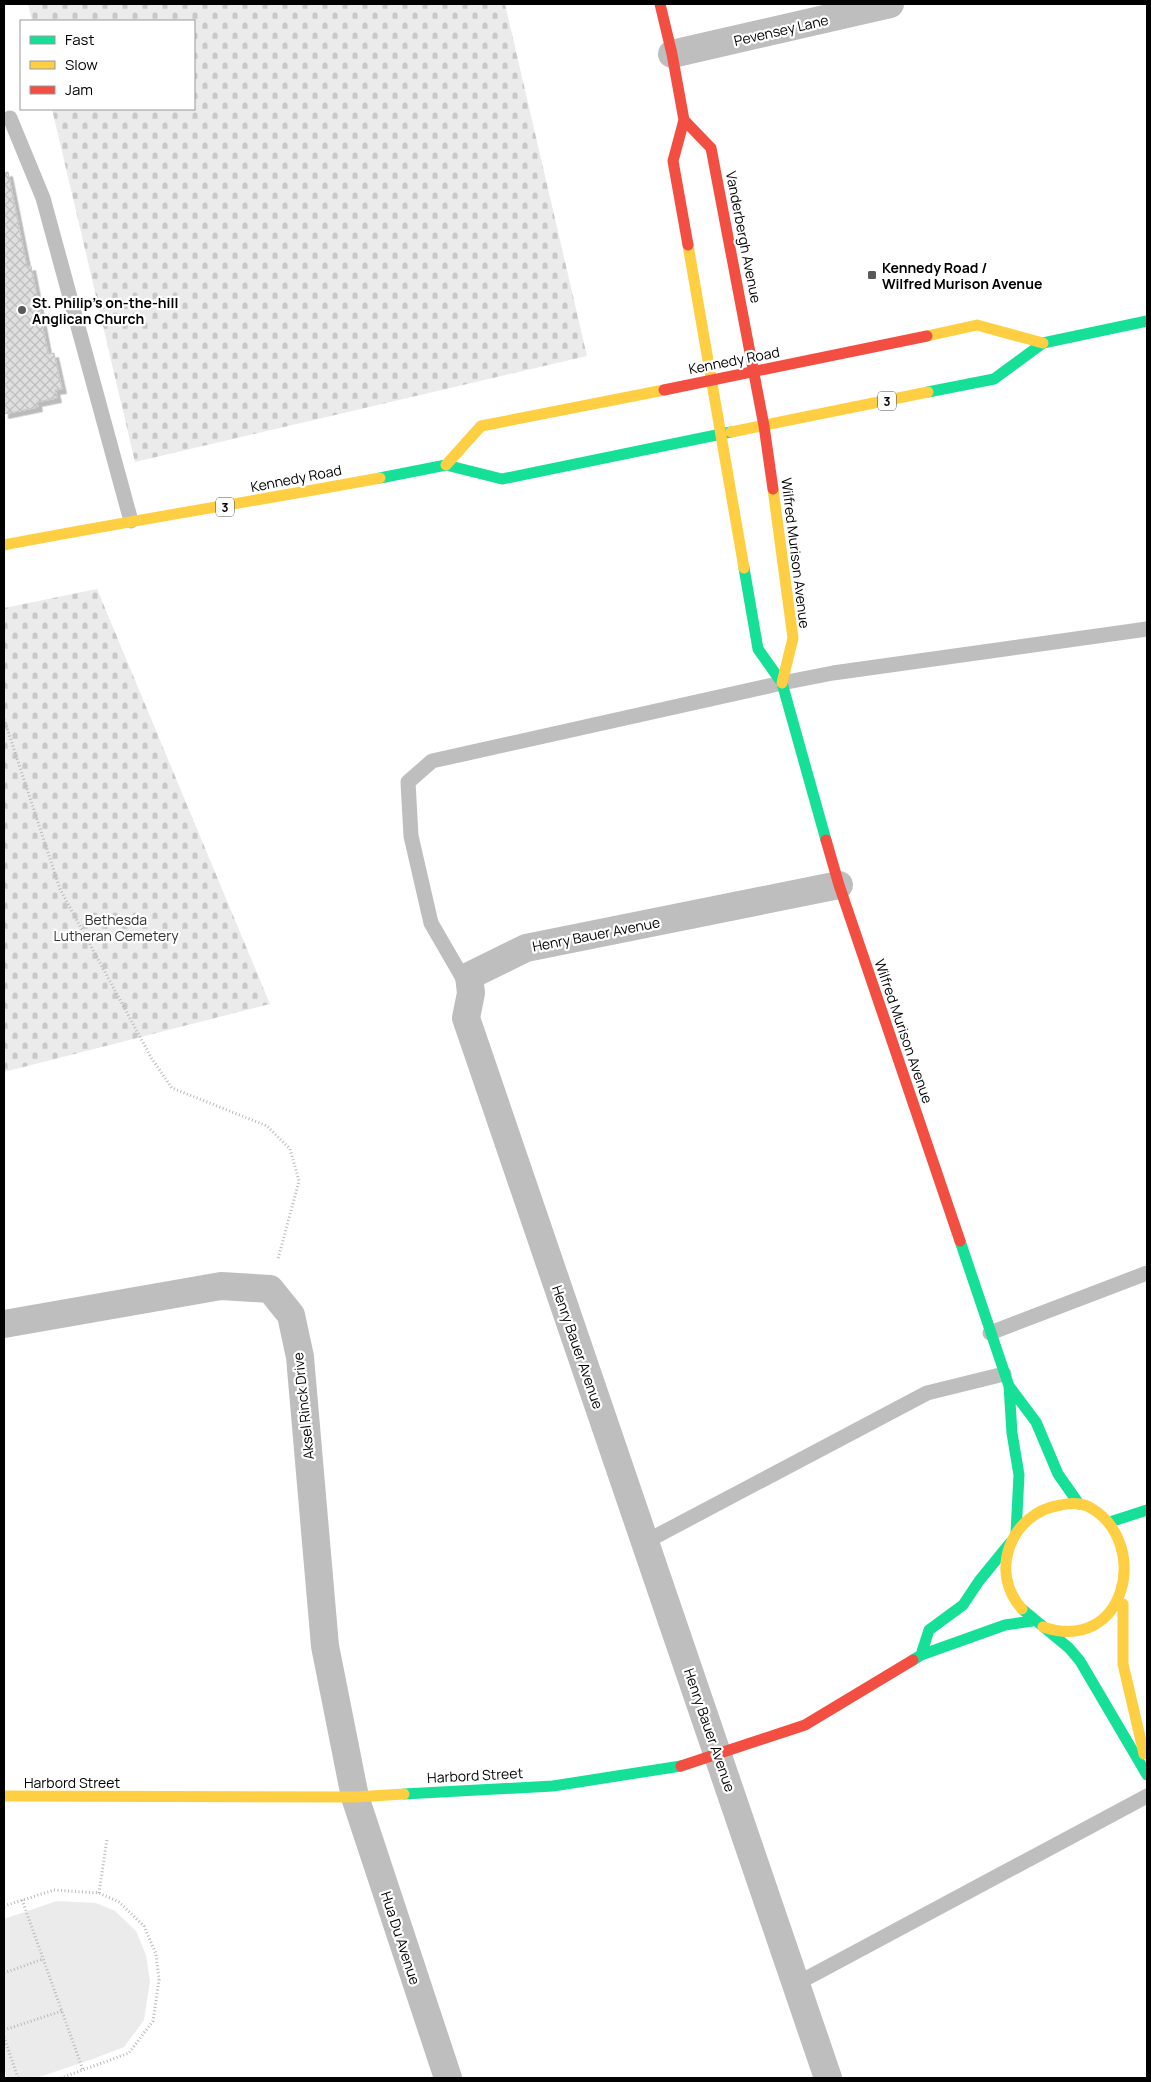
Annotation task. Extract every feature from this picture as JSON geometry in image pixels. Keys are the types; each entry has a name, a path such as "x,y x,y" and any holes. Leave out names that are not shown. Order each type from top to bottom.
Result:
{"street":[{"path":"660,4 672,54 684,120 673,161 711,379"},
{"name":"Pevensey Lane","path":"672,54 890,4"},
{"name":"Vanderbergh Avenue","path":"684,120 711,148 764,426"},
{"name":"Kennedy Road","path":"4,545 130,521 225,507 446,465 502,479 994,379 1043,343 1147,321"},
{"name":"Kennedy Road","path":"446,465 481,426 977,325 1043,343"},
{"name":"Wilfred Murison Avenue","path":"711,379 758,649 782,683 839,885 1006,1380 1019,1475 1014,1537"},
{"name":"Wilfred Murison Avenue","path":"764,426 792,638 782,683"},
{"name":"Henry Bauer Avenue","path":"828,2078 466,1018 471,992 469,976 526,948 839,885"},
{"path":"4,1324 221,1286 270,1289"},
{"name":"Aksel Rinck Drive","path":"270,1289 291,1314 300,1357 325,1646 355,1797"},
{"name":"Wilfred Murison Avenue","path":"1006,1380 1036,1422 1058,1474 1079,1504"},
{"path":"921,1655 929,1630 963,1605 979,1581 1028,1519 1044,1509 1061,1504 1079,1504 1103,1513 1113,1521 1129,1542 1134,1567 1133,1580 1123,1604 1111,1617 1096,1627 1079,1632 1061,1632 1043,1627"},
{"path":"1113,1521 1147,1510"},
{"path":"1014,1537 1006,1559 1006,1576 1010,1593 1032,1620 1043,1627 1080,1660 1147,1775"},
{"path":"1123,1604 1124,1664 1147,1770"},
{"name":"Harbord Street","path":"4,1796 355,1797 554,1786 679,1767 805,1725 921,1655 1006,1625 1032,1620"},
{"name":"Hua Du Avenue","path":"355,1797 448,2078"}],"lane":[{"path":"10,118 43,198 130,521"},
{"path":"471,992 431,923 411,836 408,782 432,761 833,673 1147,629"},
{"path":"990,1333 1147,1273"},
{"path":"645,1542 927,1393 1006,1380"},
{"path":"796,1984 1147,1796"}],"path":[{"path":"4,719 60,889 152,1059 172,1088 267,1126 290,1149 299,1181 270,1289"},
{"path":"99,1892 107,1839"},
{"path":"4,1906 54,1890 99,1892 119,1902 144,1926 156,1954 159,1980 153,2021 130,2053 61,2078"},
{"path":"22,1900 83,2070"},
{"path":"4,1973 43,1959"},
{"path":"4,2030 62,2011"},
{"path":"4,2037 18,2078"}],"green space":[{"path":"28,4 505,4 587,356 135,462 52,110 195,110 195,20 32,20"},
{"name":"Bethesda Lutheran Cemetery","path":"97,589 270,1004 4,1072 4,608"},
{"path":"57,1901 96,1903 115,1911 136,1931 146,1955 150,1981 144,2020 124,2047 36,2078 7,2078 4,2068 4,1919"}],"building":[{"name":"St. Philip's on-the-hill Anglican Church","path":"8,172 27,267 31,266 48,354 54,353 62,389 55,390 57,398 37,402 38,407 4,414 4,173"}],"traffic: fast":[{"path":"928,392 994,379 1043,343 1147,321"},
{"path":"380,478 446,465 502,479 731,432"},
{"path":"744,568 758,649 782,683 826,840"},
{"path":"960,1241 1009,1386 1012,1433 1019,1475 1016,1533"},
{"path":"1009,1386 1036,1422 1058,1474 1079,1504"},
{"path":"1113,1521 1147,1510"},
{"path":"921,1655 929,1630 963,1605 979,1581 1010,1543"},
{"path":"1022,1609 1069,1648 1080,1661 1147,1775"},
{"path":"913,1660 921,1655 1005,1625 1032,1621"},
{"path":"404,1794 553,1786 681,1766"}],"traffic: slow":[{"path":"688,245 744,568"},
{"path":"927,336 977,325 1043,343"},
{"path":"446,465 481,426 664,390"},
{"path":"731,432 928,392"},
{"path":"4,545 380,478"},
{"path":"773,489 793,638 782,683"},
{"path":"1022,1609 1012,1594 1007,1578 1006,1562 1010,1546 1018,1531 1029,1519 1044,1510 1072,1504 1091,1508 1110,1524 1120,1545 1124,1568 1121,1591 1110,1611 1094,1625 1071,1631 1043,1627"},
{"path":"1123,1604 1123,1664 1144,1754"},
{"path":"4,1796 355,1797 404,1794"}],"traffic: jam":[{"path":"660,4 672,54 684,120 673,161 688,245"},
{"path":"684,120 711,148 764,426 773,489"},
{"path":"664,390 927,336"},
{"path":"826,840 839,885 960,1241"},
{"path":"681,1766 805,1725 913,1660"}],"place":[{"name":"Kennedy Road / Wilfred Murison Avenue","path":"872,275"},
{"name":"St. Philip's on-the-hill Anglican Church","path":"22,310"}]}
